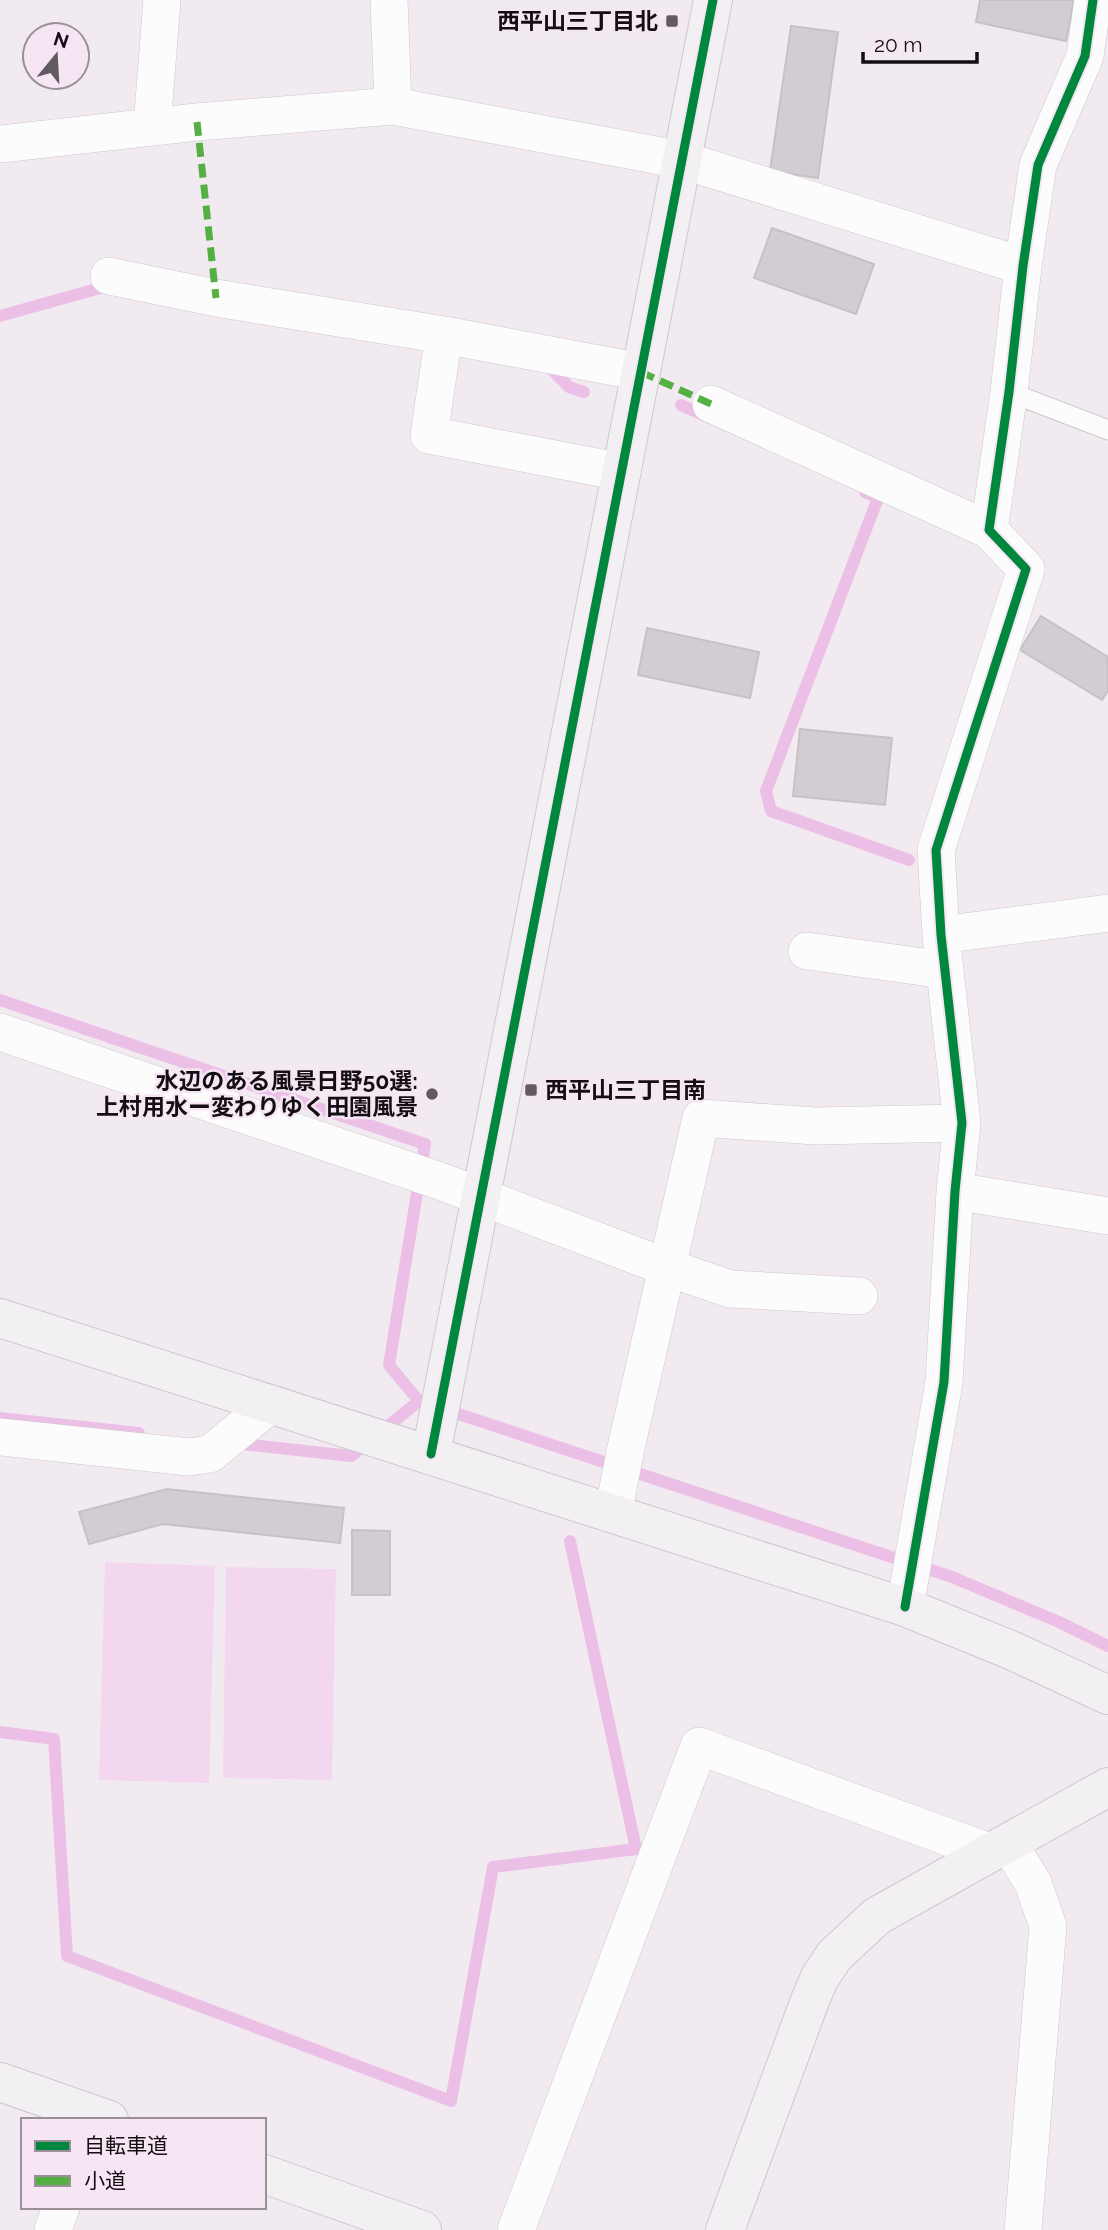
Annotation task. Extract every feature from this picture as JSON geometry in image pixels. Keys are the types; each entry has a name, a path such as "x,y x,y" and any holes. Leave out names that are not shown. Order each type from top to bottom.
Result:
{"street":[{"path":"152,127 162,0"},
{"path":"389,0 393,106"},
{"path":"433,1440 713,0"},
{"path":"989,530 1038,165 1085,56 1093,0"},
{"path":"0,144 152,127 393,106 682,160 1023,266"},
{"path":"108,276 216,298 444,335 642,372"},
{"path":"444,335 429,435 622,472"},
{"path":"711,404 989,530 1026,569 936,850 943,953 962,1123 955,1191 944,1382 911,1579"},
{"path":"807,951 943,953 1108,913"},
{"path":"0,1032 402,1167 730,1289 859,1296"},
{"path":"616,1500 701,1118 815,1126 962,1123"},
{"path":"955,1191 1108,1216"},
{"path":"0,1318 271,1404 433,1440 616,1500 911,1579 1013,1651 1108,1695"},
{"path":"0,1437 189,1457 210,1454 271,1404"},
{"path":"516,2230 699,1746 999,1848 1033,1883 1048,1926 1023,2230"},
{"path":"725,2230 809,2003 819,1979 834,1956 877,1916 1108,1787"},
{"path":"0,2082 99,2118"},
{"path":"266,2175 422,2230"},
{"path":"53,2230 60,2209"}],"lane":[{"path":"1009,392 1108,430"}],"shaded area":[{"path":"105,1562 215,1566 209,1783 99,1780"},
{"path":"226,1567 336,1569 332,1780 223,1778"}],"building":[{"path":"980,0 1074,0 1066,41 976,22"},
{"path":"791,26 838,32 818,178 770,171"},
{"path":"772,228 874,264 856,314 754,278"},
{"path":"1041,616 1108,657 1108,691 1102,700 1020,650"},
{"path":"647,628 759,652 750,698 638,675"},
{"path":"800,729 892,738 885,805 793,796"},
{"path":"167,1489 344,1508 340,1543 163,1524 89,1544 79,1512"},
{"path":"352,1530 390,1531 390,1595 352,1595"}],"waterway":[{"path":"0,316 111,285"},
{"path":"545,363 569,387 584,392"},
{"path":"681,405 710,418"},
{"path":"865,492 878,498 766,791 771,811 909,860"},
{"path":"0,1000 425,1144 389,1365 419,1401 952,1577 1059,1622 1108,1646"},
{"path":"233,1443 351,1456 419,1401"},
{"path":"0,1418 139,1433"},
{"path":"0,1732 54,1739 67,1956 451,2101 493,1867 636,1849 570,1541"}],"marked path":[{"path":"197,122 216,298"},
{"path":"641,372 711,404"}],"cycle path":[{"path":"431,1454 713,0"},
{"path":"905,1607 944,1382 955,1191 962,1123 941,935 936,850 1026,569 989,530 1038,165 1085,56 1093,0"}],"place":[{"name":"西平山三丁目北","path":"672,21"},
{"name":"西平山三丁目南","path":"531,1090"},
{"name":"水辺のある風景日野50選: 上村用水ー変わりゆく田園風景","path":"432,1094"}]}
